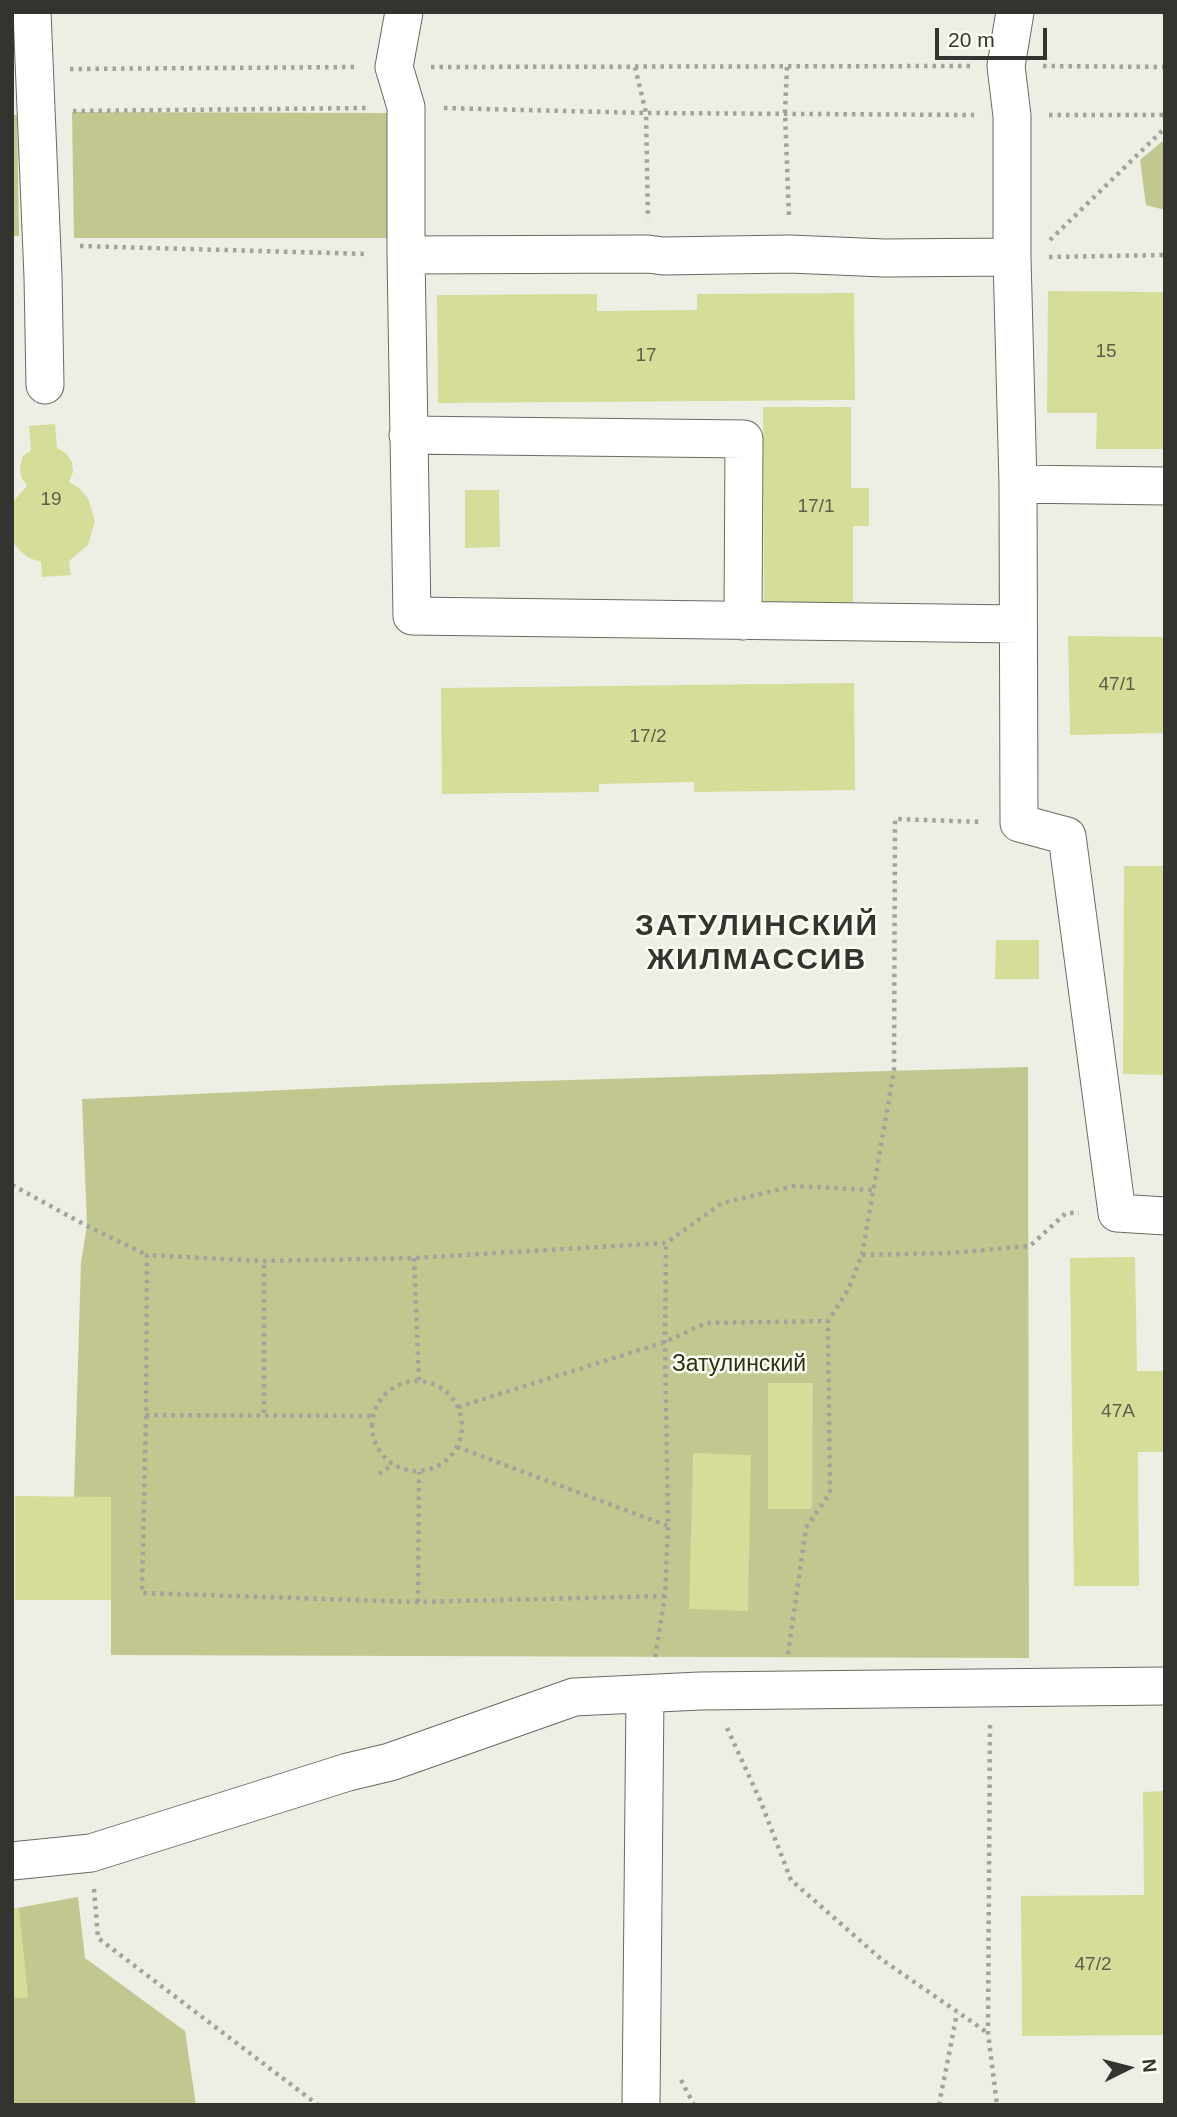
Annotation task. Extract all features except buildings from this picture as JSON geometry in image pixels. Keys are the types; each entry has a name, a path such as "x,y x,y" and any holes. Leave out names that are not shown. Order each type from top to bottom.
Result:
{"street":[{"path":"32,12 45,385"},
{"path":"404,12 394,67 406,107 412,617 1018,624"},
{"path":"1015,12 1006,66 1021,258 1017,484 1018,823 1067,836 1118,1213 1165,1216"},
{"path":"406,255 790,254 884,258 1021,258"},
{"path":"408,435 744,439 743,621"},
{"path":"1017,484 1165,486"},
{"path":"12,1861 90,1853 348,1772 390,1762 574,1697 700,1691 1165,1686"},
{"path":"641,2105 645,1694"}],"path":[{"path":"787,66 785,112 790,254"},
{"path":"635,67 646,113 648,254"},
{"path":"35,69 1165,67"},
{"path":"36,111 406,107 646,113 1165,115"},
{"path":"1021,258 1165,128"},
{"path":"40,245 406,255"},
{"path":"1021,258 1165,256"},
{"path":"789,1692 788,1657 806,1528 830,1493 828,1321 848,1290 862,1255 894,1070 895,818 1018,823"},
{"path":"12,1185 147,1255 264,1261 414,1258 666,1243 722,1203 794,1186 873,1190"},
{"path":"862,1255 952,1254 1030,1246 1066,1213 1118,1213"},
{"path":"645,1694 656,1655 665,1596 668,1526 666,1243"},
{"path":"147,1255 142,1593 418,1602 665,1596"},
{"path":"414,1258 419,1381"},
{"path":"264,1261 264,1413"},
{"path":"458,1407 665,1342 706,1323 828,1321"},
{"path":"419,1381 442,1389 458,1407 462,1434 457,1447 442,1465 419,1472 405,1470 382,1455 375,1443 372,1430 377,1404 395,1387 419,1381"},
{"path":"146,1415 264,1413 373,1416"},
{"path":"457,1447 668,1526"},
{"path":"379,1475 393,1464"},
{"path":"418,1602 419,1472"},
{"path":"990,1688 988,2033 997,2105"},
{"path":"700,1691 729,1730 790,1880 881,1959 988,2033"},
{"path":"90,1853 98,1938 318,2105"},
{"path":"939,2105 957,2012"}],"green space":[{"path":"72,112 391,113 391,238 74,238"},
{"path":"12,115 17,115 19,236 12,236"},
{"path":"1165,139 1165,210 1146,205 1140,160"},
{"name":"Затулинский","path":"1028,1067 1029,1658 111,1655 111,1497 74,1497 81,1262 87,1226 82,1099 396,1085"},
{"path":"78,1897 85,1958 185,2031 196,2105 12,2105 12,1909"}],"district":[{"name":"ЗАТУЛИНСКИЙ ЖИЛМАССИВ","path":"757,944"}]}
